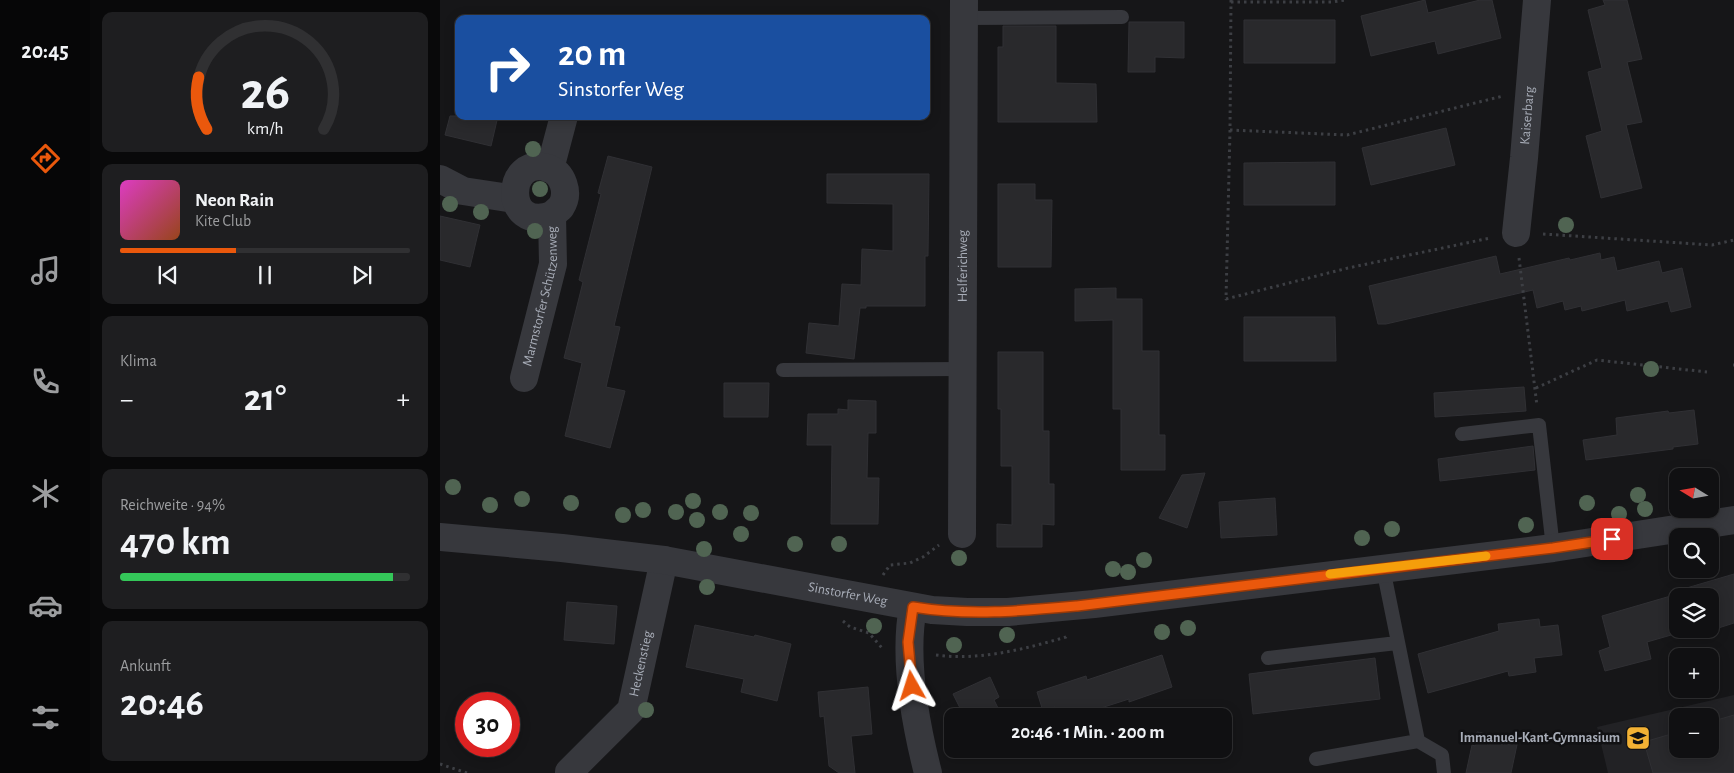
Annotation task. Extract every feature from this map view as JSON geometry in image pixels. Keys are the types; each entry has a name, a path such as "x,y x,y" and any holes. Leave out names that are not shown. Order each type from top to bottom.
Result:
{"street":[{"name":"Kaiserbarg","path":"1516,233 1537,0"},
{"name":"Helferichweg","path":"962,534 964,9"},
{"path":"440,179 463,191 515,199 514,190 517,180 523,173 531,168 540,166 550,168 563,120"},
{"name":"Marmstorfer Schützenweg","path":"515,199 519,207 526,214 534,217 544,218 561,207 565,196 564,185 559,175 550,168"},
{"name":"Marmstorfer Schützenweg","path":"524,378 553,264 552,214"},
{"name":"Sinstorfer Weg","path":"440,537 562,548 664,560 913,607 949,612 1008,612 1094,604 1553,548 1734,520"},
{"name":"Heckenstieg","path":"570,772 632,710 664,560"},
{"path":"913,607 909,632 909,652 918,732 928,773"}],"lane":[{"path":"964,9 1122,17"},
{"path":"783,370 963,369"},
{"path":"1462,434 1539,426 1553,548"},
{"path":"1383,568 1418,741"},
{"path":"1268,658 1398,643"},
{"path":"1316,759 1418,741 1442,754 1444,773"}],"path":[{"path":"1345,0 1332,2 1231,1 1226,299 1348,268 1516,233 1712,244 1734,240"},
{"path":"1230,130 1347,135 1530,90"},
{"path":"1516,233 1536,388 1597,360 1707,372"},
{"path":"881,578 890,565 910,563 923,557 936,546"},
{"path":"930,654 970,656 1026,648 1066,637 1094,604"},
{"path":"440,764 467,773"}],"shaded area":[{"name":"Immanuel-Kant-Gymnasium","path":"1734,695 1734,773 1608,773 1597,727 1669,710 1669,758 1719,758 1719,708 1678,708"}],"building":[{"path":"1425,0 1428,13 1480,0 1492,0 1501,38 1438,54 1435,41 1371,56 1361,16"},
{"path":"1603,0 1627,0 1642,59 1627,62 1642,122 1626,125 1642,188 1601,198 1586,136 1602,131 1588,72 1602,68 1588,10 1605,5"},
{"path":"1244,20 1335,20 1335,63 1244,63"},
{"path":"1129,22 1184,22 1184,58 1155,57 1155,72 1128,72"},
{"path":"1003,26 1056,26 1056,83 1096,84 1097,122 998,122 998,47 1003,47"},
{"path":"450,116 455,116 455,120 497,120 491,146 445,135"},
{"path":"1446,128 1455,165 1371,185 1362,148"},
{"path":"608,156 652,167 614,326 620,327 606,387 625,391 610,448 565,436 582,363 564,358 583,282 579,280 601,194 598,193"},
{"path":"1335,162 1335,205 1244,205 1244,163"},
{"path":"827,174 929,174 928,256 925,256 925,306 866,306 866,308 860,308 854,359 806,353 809,323 839,326 842,284 861,285 862,249 893,251 893,204 827,203"},
{"path":"998,184 1035,184 1035,200 1052,200 1051,267 998,267"},
{"path":"440,216 480,225 470,267 440,260"},
{"path":"1600,253 1601,260 1614,257 1617,271 1659,261 1662,273 1682,268 1691,307 1671,312 1668,301 1627,311 1625,300 1582,311 1581,306 1565,310 1563,301 1537,308 1533,290 1386,324 1378,324 1369,286 1496,256 1500,274"},
{"path":"1116,288 1116,299 1142,299 1142,351 1159,351 1159,435 1165,435 1165,470 1121,470 1121,409 1113,409 1113,320 1075,321 1075,289"},
{"path":"1244,317 1335,317 1336,361 1244,361"},
{"path":"998,352 1043,352 1043,431 1049,431 1049,484 1054,484 1054,525 1042,524 1042,547 997,547 997,524 1012,525 1012,466 1001,466"},
{"path":"724,383 769,383 768,417 724,417"},
{"path":"1524,387 1526,411 1435,417 1434,393"},
{"path":"848,400 876,401 876,433 868,433 867,478 879,478 878,524 831,524 832,445 807,445 808,414 838,414 838,409 848,410"},
{"path":"1694,410 1698,444 1586,460 1583,440 1617,435 1616,418 1668,411 1669,413"},
{"path":"1533,446 1535,470 1440,481 1438,459"},
{"path":"1205,473 1187,528 1159,518 1182,475"},
{"path":"1275,498 1277,535 1221,538 1219,502"},
{"path":"1734,574 1734,623 1719,628 1719,588 1687,588"},
{"path":"1669,596 1669,636 1647,642 1651,659 1605,671 1599,651 1610,647 1602,616"},
{"path":"567,602 617,606 614,644 564,640"},
{"path":"1539,619 1540,627 1558,625 1562,655 1534,658 1536,672 1509,676 1508,671 1428,693 1418,654 1499,631 1498,624"},
{"path":"695,625 754,637 755,635 791,644 777,701 741,692 744,679 686,667"},
{"path":"1162,655 1172,687 1129,702 1129,699 1101,708 1042,708 1037,692 1086,676 1087,680"},
{"path":"1375,658 1380,699 1253,714 1249,674"},
{"path":"990,677 999,697 994,700 998,708 960,708 953,694"},
{"path":"868,687 872,734 851,736 855,773 839,773 829,766 824,716 820,717 818,692"},
{"path":"1734,715 1734,773 1653,773 1644,742 1669,735 1669,758 1719,758 1719,719"},
{"path":"1477,732 1518,740 1511,773 1466,773 1472,745 1475,746"}],"slow traffic":[{"path":"1330,574 1486,556"}],"place":[{"name":"Immanuel-Kant-Gymnasium","path":"1638,738"}],"route":[{"path":"912,686 908,642 913,607 949,612 1008,612 1077,606 1553,548 1612,539"}]}
